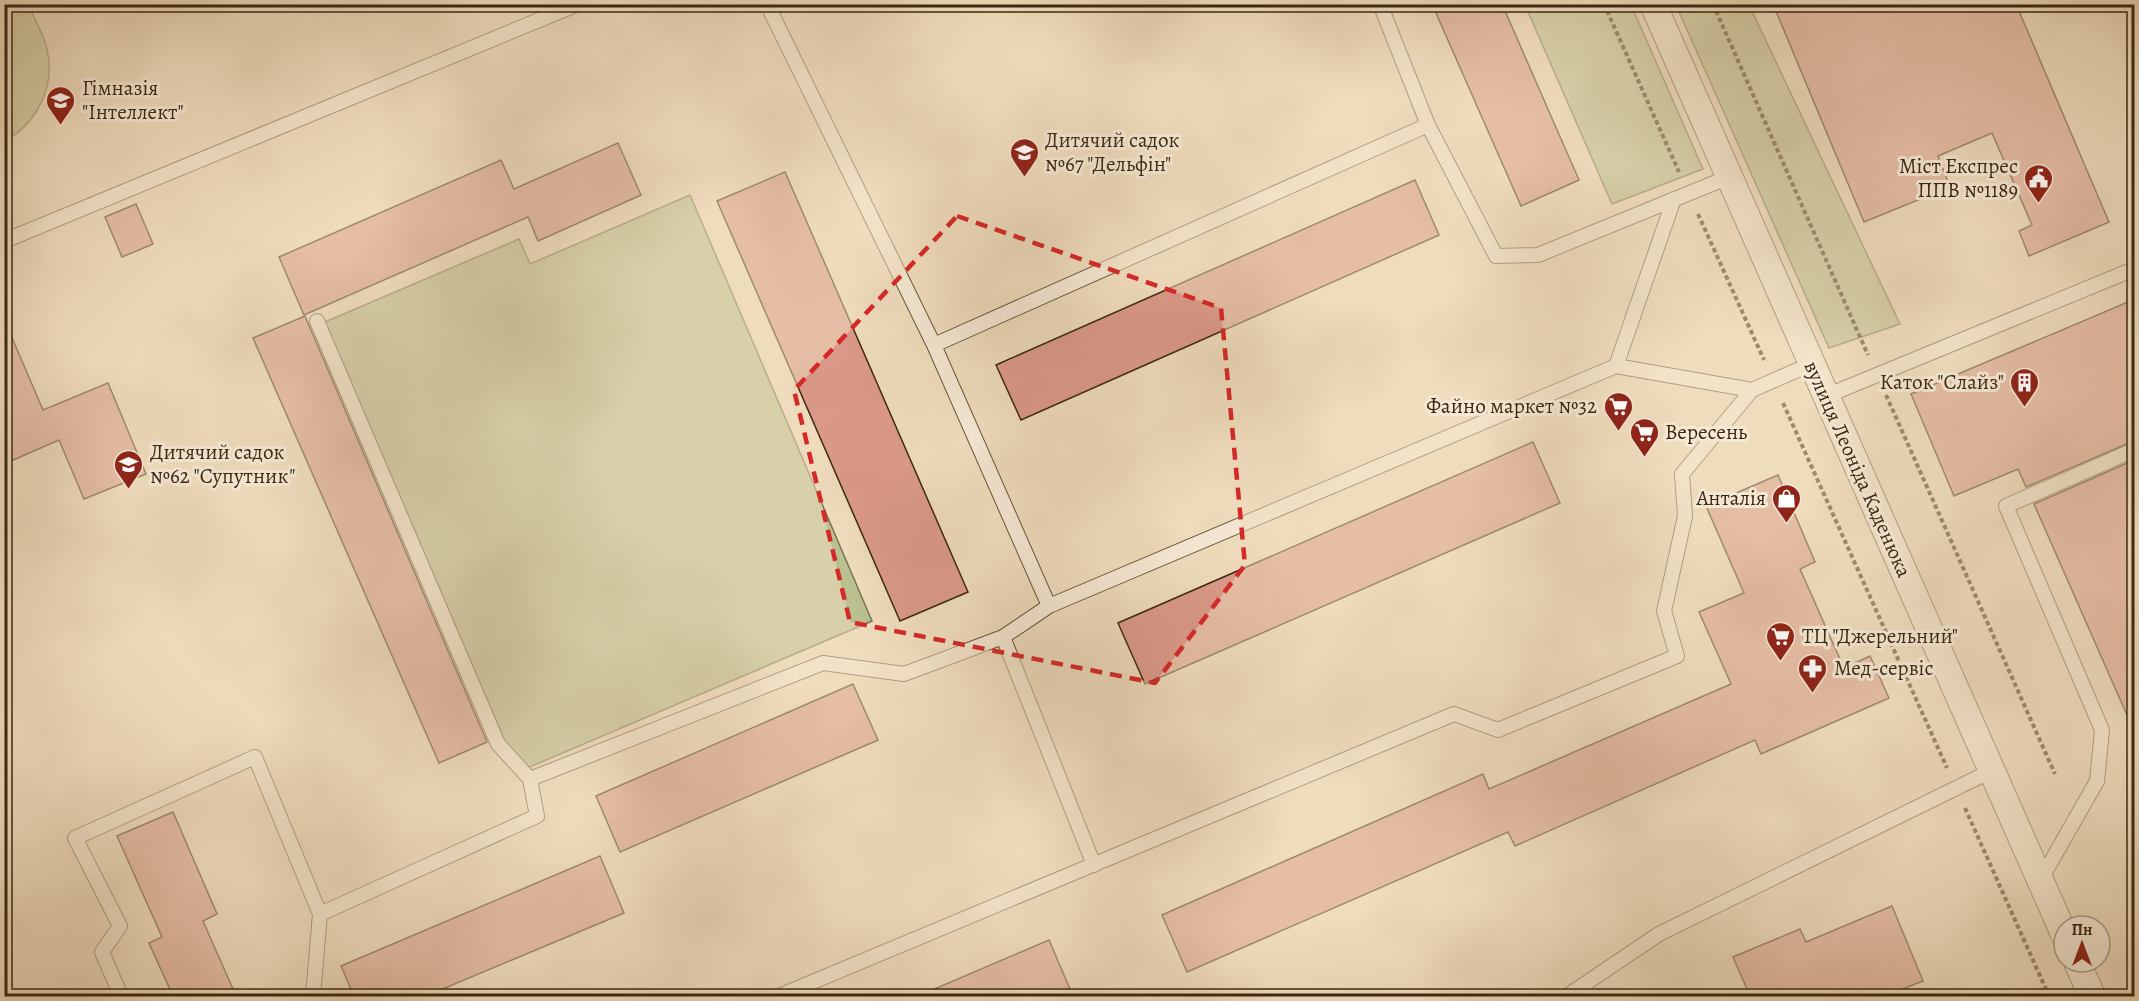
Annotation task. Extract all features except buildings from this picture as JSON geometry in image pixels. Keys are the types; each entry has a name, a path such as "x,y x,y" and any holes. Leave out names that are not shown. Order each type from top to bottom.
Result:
{"street":[{"name":"вулиця Леоніда Каденюка","path":"1653,4 2055,914"},
{"path":"2082,974 2092,996"}],"lane":[{"path":"4,241 578,4"},
{"path":"767,4 934,345 1049,606"},
{"path":"1380,4 1428,125 1496,256 1538,255 1729,177"},
{"path":"934,345 1428,125"},
{"path":"1616,366 1674,199"},
{"path":"1826,396 2134,269"},
{"path":"317,321 498,744 530,779 537,816 320,914"},
{"path":"779,996 1454,714 1498,730 1677,656 1664,611 1685,516 1682,474 1752,390 1811,364"},
{"path":"530,779 823,663 904,674 1003,637 1049,606 1616,366 1752,390"},
{"path":"2040,881 2097,781 2102,730 2006,506 2134,450"},
{"path":"1003,637 1094,865"},
{"path":"121,996 102,952 120,926 75,837 255,757 320,914 314,996"},
{"path":"1566,996 1659,934 1991,771"}],"path":[{"path":"1604,4 2049,996"}],"highlighted area":[{"path":"957,216 1221,308 1245,565 1155,683 850,622 794,390"}],"green space":[{"path":"4,5 28,5 43,37 49,63 46,90 35,114 5,141"},
{"path":"1525,5 1631,5 1703,169 1612,204"},
{"path":"1676,5 1749,5 1900,324 1829,348"},
{"path":"690,195 872,621 518,772 325,322 519,239 530,264"}],"place":[{"name":"Гімназія \"Інтеллект\"","path":"61,126"},
{"name":"Дитячий садок №67 \"Дельфін\"","path":"1024,178"},
{"name":"Міст Експрес ППВ №1189","path":"2039,204"},
{"name":"Каток \"Слайз\"","path":"2025,408"},
{"name":"Файно маркет №32","path":"1618,432"},
{"name":"Вересень","path":"1644,458"},
{"name":"Дитячий садок №62 \"Супутник\"","path":"129,490"},
{"name":"Анталія","path":"1787,524"},
{"name":"ТЦ \"Джерельний\"","path":"1781,662"},
{"name":"Мед-сервіс","path":"1813,694"}]}
